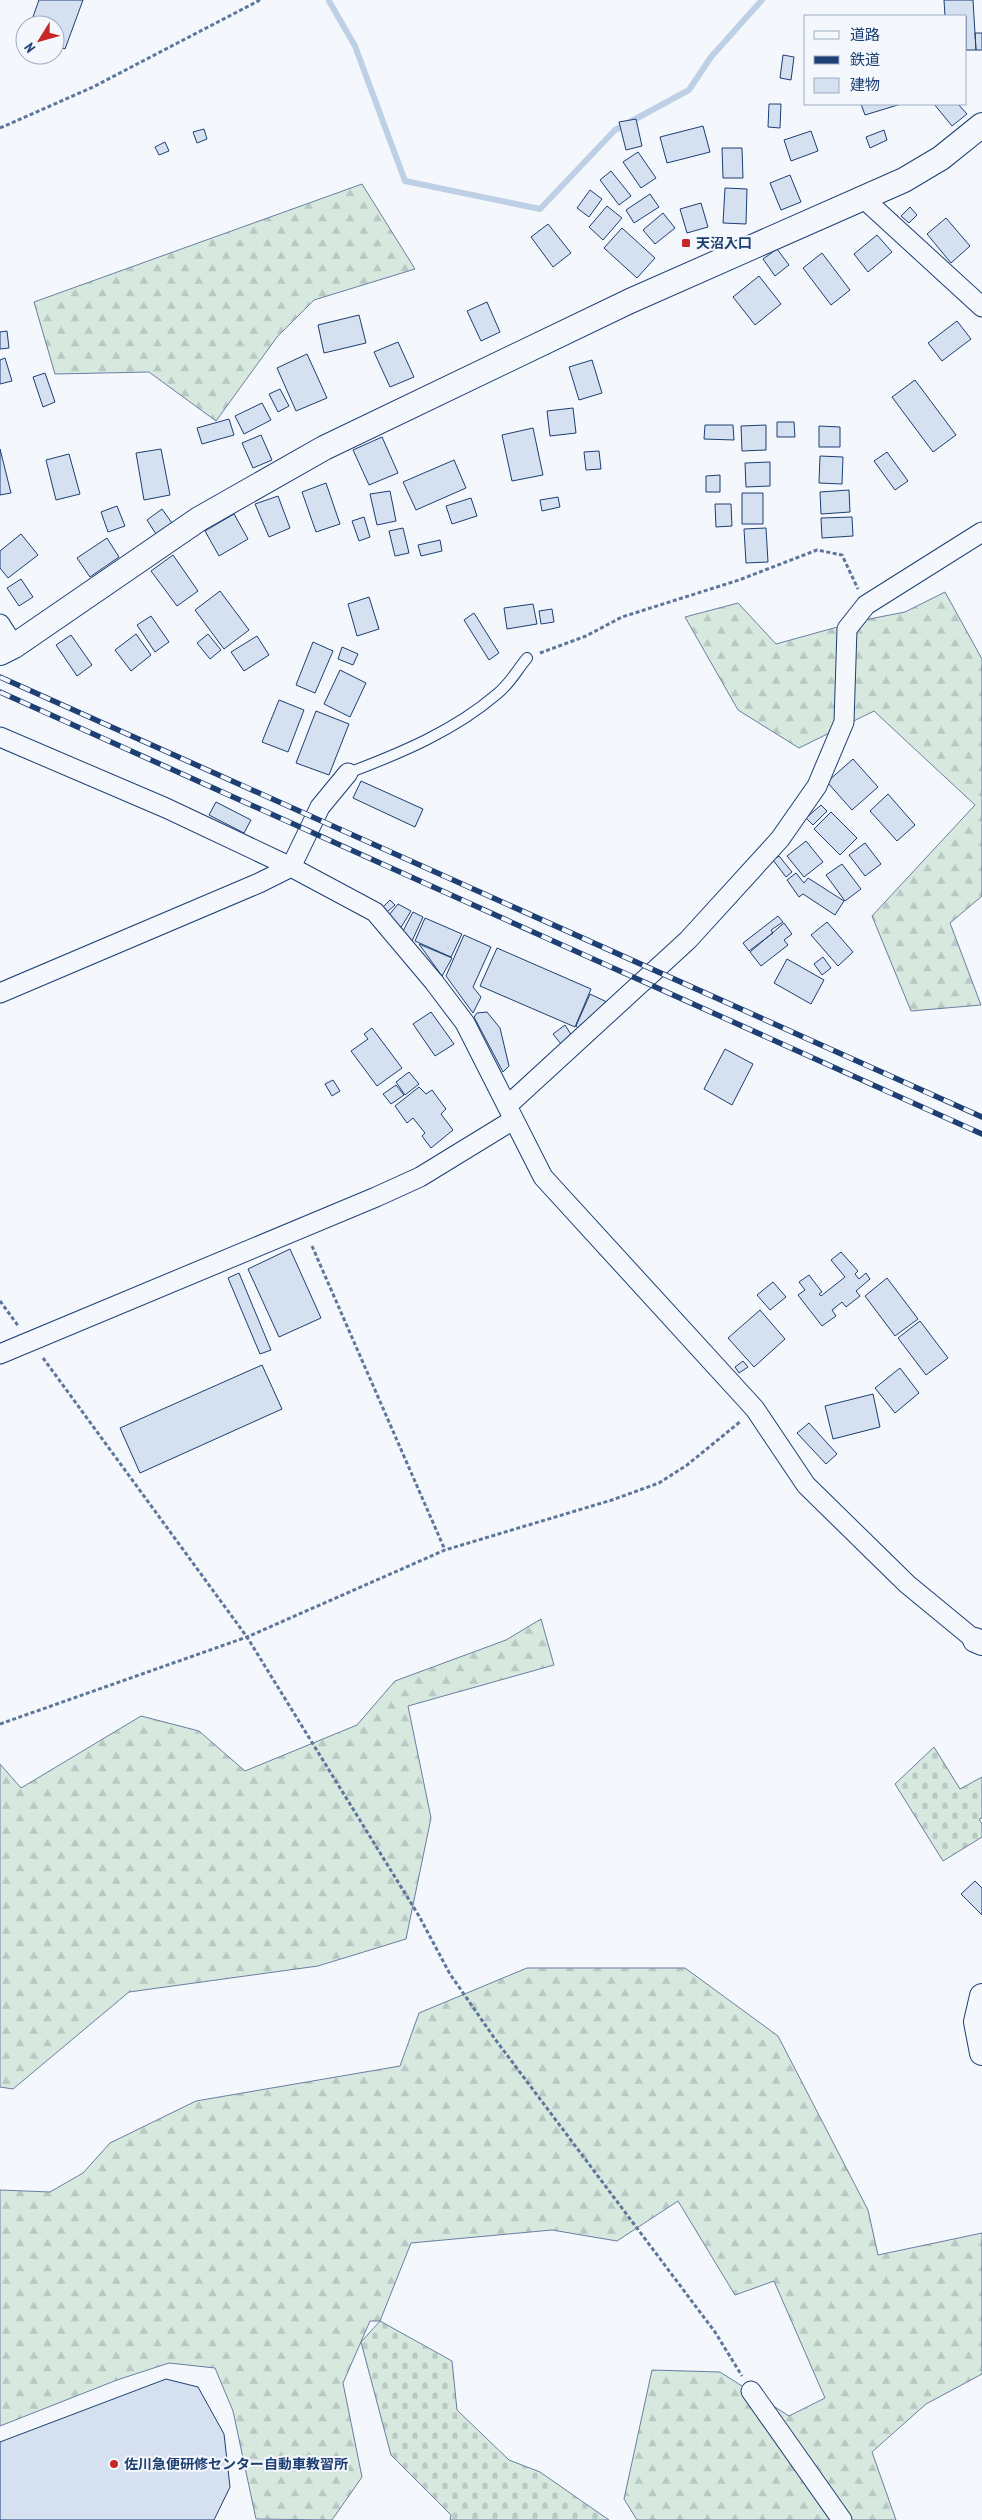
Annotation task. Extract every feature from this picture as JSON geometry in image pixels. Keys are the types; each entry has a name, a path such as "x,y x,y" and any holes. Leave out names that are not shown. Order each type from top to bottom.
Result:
{"street":[{"path":"0,624 7,650 200,519 324,448 630,301 904,180 941,158 982,125"},
{"path":"863,198 982,307"},
{"path":"0,1354 304,1227 420,1176 510,1113 688,940 780,839 817,786 844,722 847,628 866,605 982,532"},
{"path":"0,736 166,808 291,867 375,912 434,982 465,1023 543,1176 755,1409 806,1485 907,1584 980,1639"},
{"path":"0,993 291,867 320,807 348,773"},
{"path":"982,1996 976,2022 982,2054"},
{"path":"752,2391 842,2520"}],"lane":[{"path":"348,773 425,742 463,720 499,693 527,658"}],"path":[{"path":"0,128 93,87 260,0"},
{"path":"527,658 586,636 622,617 739,580 817,550 842,555 866,605"},
{"path":"304,1227 445,1550"},
{"path":"0,1301 247,1637 418,1916 450,1974 501,2047 715,2332 752,2391"},
{"path":"0,1724 247,1637 445,1550 612,1500 659,1483 694,1460 755,1409"}],"green space":[{"path":"362,184 415,269 314,300 277,337 216,421 149,372 55,374 34,302"},
{"path":"945,592 982,659 982,896 950,923 981,1005 911,1011 872,916 975,805 874,711 799,748 738,710 685,617 738,603 776,644 859,621 905,612"},
{"path":"541,1619 554,1665 408,1706 431,1818 406,1939 318,1966 129,1992 13,2089 0,2087 0,1764 21,1788 141,1716 199,1731 245,1771 357,1725 395,1681 506,1640"},
{"path":"934,1747 960,1789 982,1777 982,1818 979,1819 982,1824 982,1837 943,1861 895,1784"},
{"path":"527,1968 685,1968 778,2036 868,2210 878,2255 982,2233 982,2374 926,2404 872,2452 896,2520 637,2520 624,2499 652,2370 720,2372 789,2416 825,2398 774,2281 735,2295 678,2201 617,2241 552,2230 411,2243 380,2321 370,2321 343,2383 362,2477 332,2520 256,2519 233,2411 215,2368 169,2363 117,2380 0,2426 0,2190 50,2192 83,2173 110,2143 196,2101 400,2066 419,2013"},
{"path":"380,2321 452,2361 457,2410 509,2460 540,2472 609,2520 450,2520 451,2515 391,2455 361,2342"}],"building":[{"path":"39,0 83,0 65,49 65,15 34,15"},
{"path":"944,0 973,0 976,50 967,50 967,15 945,15"},
{"path":"975,33 982,33 982,50 976,50"},
{"path":"783,55 794,57 791,80 780,78"},
{"path":"769,104 781,104 780,128 768,127"},
{"path":"861,105 898,105 865,115"},
{"path":"935,105 959,105 967,114 952,126"},
{"path":"636,119 642,146 626,150 619,122"},
{"path":"703,126 710,152 667,163 660,137"},
{"path":"204,129 207,139 197,143 193,132"},
{"path":"884,130 887,140 870,148 866,137"},
{"path":"811,131 818,151 791,161 784,140"},
{"path":"165,142 169,151 159,155 155,147"},
{"path":"722,148 742,148 743,178 723,178"},
{"path":"638,152 656,178 641,188 623,162"},
{"path":"611,171 631,196 619,205 600,180"},
{"path":"790,175 801,202 781,210 770,183"},
{"path":"725,188 747,189 746,224 723,223"},
{"path":"590,190 602,199 589,217 577,208"},
{"path":"650,194 659,207 634,223 626,210"},
{"path":"701,203 708,227 687,233 680,209"},
{"path":"607,206 622,218 603,240 589,227"},
{"path":"910,207 917,215 909,223 901,216"},
{"path":"663,213 675,228 655,244 643,230"},
{"path":"946,218 970,246 951,263 927,234"},
{"path":"548,224 571,253 553,267 531,237"},
{"path":"622,228 655,258 637,278 604,248"},
{"path":"877,235 892,252 868,272 854,254"},
{"path":"777,249 789,265 775,276 763,259"},
{"path":"822,253 850,290 831,305 803,268"},
{"path":"759,276 781,304 755,325 733,297"},
{"path":"487,302 500,332 481,341 467,311"},
{"path":"359,315 366,343 324,353 318,325"},
{"path":"957,321 971,339 942,361 928,343"},
{"path":"7,331 9,348 0,349 0,332"},
{"path":"398,342 414,377 390,387 374,352"},
{"path":"307,354 327,398 296,411 277,368"},
{"path":"5,358 12,381 0,384 0,360"},
{"path":"592,360 602,393 579,400 569,367"},
{"path":"45,373 55,402 43,407 33,377"},
{"path":"915,380 956,435 933,452 892,397"},
{"path":"280,389 289,406 278,412 269,394"},
{"path":"262,403 271,420 244,434 235,416"},
{"path":"573,408 576,433 550,436 547,411"},
{"path":"229,419 234,435 202,444 197,428"},
{"path":"777,422 794,422 795,437 777,437"},
{"path":"705,425 733,425 734,440 704,439"},
{"path":"766,425 766,450 742,451 741,426"},
{"path":"819,426 840,427 840,447 819,447"},
{"path":"533,428 543,475 512,481 502,435"},
{"path":"261,435 272,460 253,468 242,443"},
{"path":"382,437 398,473 369,485 353,450"},
{"path":"0,449 11,493 0,495"},
{"path":"161,449 170,495 144,500 136,453"},
{"path":"599,451 601,469 586,470 584,452"},
{"path":"887,452 908,481 895,490 874,461"},
{"path":"69,454 80,494 56,500 46,460"},
{"path":"820,456 843,457 842,484 819,483"},
{"path":"454,460 466,488 416,510 403,482"},
{"path":"770,462 770,486 746,487 745,463"},
{"path":"720,475 720,492 706,492 706,476"},
{"path":"326,483 340,524 316,532 302,492"},
{"path":"849,490 850,512 821,514 820,492"},
{"path":"390,491 396,521 377,525 370,494"},
{"path":"742,493 763,493 763,524 742,524"},
{"path":"278,496 290,528 269,537 255,504"},
{"path":"558,497 560,507 542,511 540,500"},
{"path":"471,498 477,516 452,524 446,506"},
{"path":"715,504 731,504 732,526 716,527"},
{"path":"117,506 125,526 108,532 101,512"},
{"path":"162,509 172,523 156,534 147,520"},
{"path":"234,514 248,539 219,556 205,531"},
{"path":"364,517 370,537 359,541 352,521"},
{"path":"852,517 853,536 822,538 821,518"},
{"path":"403,528 409,553 395,556 389,531"},
{"path":"766,528 768,562 746,563 744,529"},
{"path":"21,534 38,555 8,578 0,568 0,551"},
{"path":"107,538 119,557 90,577 77,558"},
{"path":"440,540 442,551 421,556 418,545"},
{"path":"173,555 198,591 177,606 151,571"},
{"path":"21,579 33,597 19,606 7,588"},
{"path":"220,591 249,630 224,649 195,610"},
{"path":"369,597 379,629 357,636 348,604"},
{"path":"533,604 537,624 507,629 504,608"},
{"path":"552,609 554,622 541,624 539,611"},
{"path":"474,613 499,653 489,660 464,620"},
{"path":"151,616 169,642 155,652 137,625"},
{"path":"136,634 151,655 131,671 115,650"},
{"path":"208,634 221,650 210,659 197,643"},
{"path":"71,635 92,665 77,676 56,645"},
{"path":"257,636 269,655 244,671 231,652"},
{"path":"313,642 333,651 315,693 296,685"},
{"path":"342,647 358,654 353,665 338,659"},
{"path":"340,670 366,683 350,717 324,704"},
{"path":"279,700 304,710 288,752 262,742"},
{"path":"316,711 349,724 329,775 296,763"},
{"path":"853,759 878,787 852,810 827,782"},
{"path":"361,781 423,809 415,827 353,798"},
{"path":"888,794 915,825 897,841 870,811"},
{"path":"216,802 251,820 244,833 209,815"},
{"path":"821,805 827,811 813,825 806,818"},
{"path":"831,812 857,838 840,855 814,829"},
{"path":"806,841 823,862 804,877 787,856"},
{"path":"865,843 881,864 865,876 849,855"},
{"path":"779,856 792,872 786,877 773,860"},
{"path":"842,864 861,889 845,901 826,875"},
{"path":"796,873 804,883 808,878 844,901 835,915 803,894 799,897 787,880"},
{"path":"390,900 395,905 386,913 382,908"},
{"path":"398,904 411,911 400,929 389,915"},
{"path":"413,912 423,917 412,941 403,931"},
{"path":"778,916 783,922 771,930 773,933 749,951 743,943"},
{"path":"425,918 462,934 451,957 415,941"},
{"path":"827,922 853,952 838,966 811,935"},
{"path":"784,923 792,934 784,940 788,945 761,966 750,952"},
{"path":"464,935 491,947 473,987 481,997 473,1013 446,976"},
{"path":"419,944 452,958 442,976"},
{"path":"497,948 591,989 575,1027 480,986"},
{"path":"823,957 831,968 822,975 814,964"},
{"path":"787,959 824,980 811,1004 774,983"},
{"path":"590,994 609,1003 578,1028 576,1026"},
{"path":"431,1012 454,1044 435,1056 413,1024"},
{"path":"487,1012 500,1028 509,1066 503,1072 474,1017 477,1013"},
{"path":"565,1025 572,1036 561,1044 553,1034"},
{"path":"372,1028 402,1068 377,1086 351,1051 368,1039 364,1034"},
{"path":"725,1049 753,1064 732,1105 704,1089"},
{"path":"409,1072 419,1084 405,1095 396,1082"},
{"path":"333,1080 340,1091 332,1096 325,1084"},
{"path":"396,1085 404,1095 391,1104 383,1094"},
{"path":"419,1087 426,1094 432,1090 446,1109 441,1114 453,1130 431,1148 422,1136 425,1133 413,1118 407,1123 395,1106"},
{"path":"290,1249 321,1318 279,1337 248,1269"},
{"path":"841,1252 858,1271 855,1274 859,1279 866,1273 870,1279 856,1291 860,1296 846,1307 842,1302 832,1310 836,1316 822,1326 798,1295 805,1290 799,1282 809,1275 822,1292 819,1294 821,1296 845,1277 831,1260"},
{"path":"239,1273 271,1350 260,1354 228,1278"},
{"path":"887,1278 918,1319 895,1336 865,1296"},
{"path":"773,1282 786,1297 770,1310 757,1295"},
{"path":"760,1310 785,1339 754,1367 728,1338"},
{"path":"920,1321 948,1358 926,1375 898,1338"},
{"path":"743,1361 748,1367 739,1373 735,1367"},
{"path":"262,1365 282,1409 140,1473 120,1428"},
{"path":"900,1368 919,1393 895,1413 875,1388"},
{"path":"873,1394 880,1427 833,1439 825,1406"},
{"path":"809,1423 837,1454 826,1464 797,1433"},
{"path":"975,1881 982,1888 982,1915 961,1894"},
{"name":"佐川急便研修センター自動車教習所","path":"166,2379 198,2387 224,2434 230,2487 214,2520 0,2520 0,2442"}],"waterway":[{"path":"329,1 355,46 405,181 540,209 615,130 689,90 711,57 762,0"}],"railway":[{"path":"0,677 982,1117"},
{"path":"0,692 982,1134"}],"place":[{"name":"天沼入口","path":"686,243"},
{"name":"佐川急便研修センター自動車教習所","path":"114,2464"}]}
